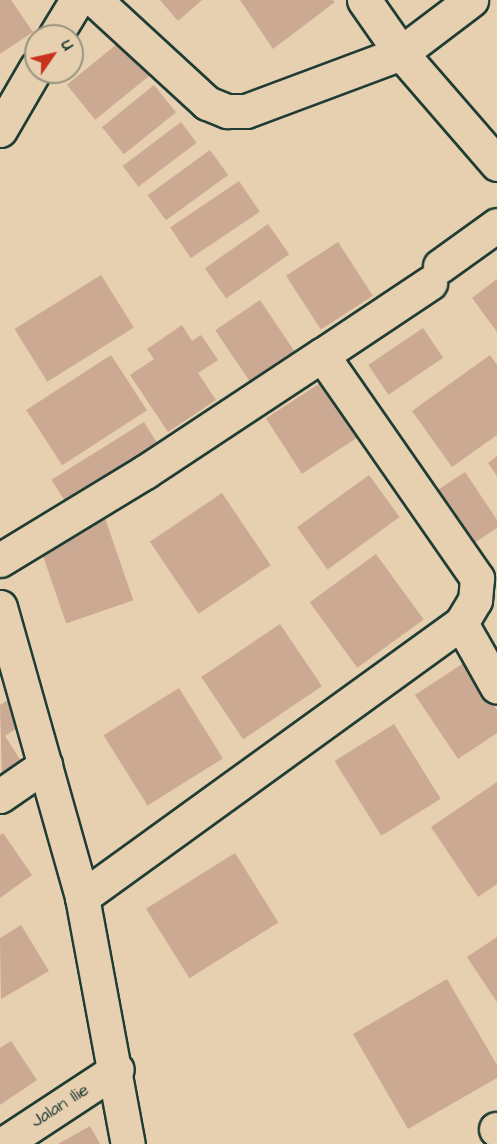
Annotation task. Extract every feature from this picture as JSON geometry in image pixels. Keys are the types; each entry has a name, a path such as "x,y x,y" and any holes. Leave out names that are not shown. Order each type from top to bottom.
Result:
{"street":[{"path":"62,24 76,0"},
{"path":"95,0 207,103 227,111 246,111 401,52 471,0"},
{"path":"364,0 401,52 497,164"},
{"path":"0,130 27,84"},
{"path":"0,560 145,472 322,355 435,274 497,225"},
{"path":"82,897 461,623 475,600 477,578 322,355"},
{"path":"0,607 82,897 117,1069 128,1144"},
{"path":"461,623 497,687"},
{"path":"0,796 45,765"},
{"name":"Jalan Ilie","path":"3,1144 117,1069"}],"building":[{"path":"0,0 11,0 28,24 24,24 24,38 0,54"},
{"path":"160,0 202,0 178,21"},
{"path":"240,0 333,0 335,2 273,49"},
{"path":"122,40 150,75 95,120 67,85 84,84 84,71"},
{"path":"154,85 176,112 124,154 102,127"},
{"path":"181,122 197,143 138,187 123,166"},
{"path":"210,150 228,175 166,220 148,195"},
{"path":"239,181 260,212 191,258 170,227"},
{"path":"268,224 289,254 226,298 205,268"},
{"path":"338,242 373,296 321,329 286,276"},
{"path":"101,275 134,328 47,382 14,329"},
{"path":"497,279 497,332 472,298"},
{"path":"260,300 295,352 250,382 215,330"},
{"path":"182,325 192,341 201,335 218,360 198,373 216,400 168,432 130,375 154,359 147,349"},
{"path":"423,328 443,358 388,395 368,365"},
{"path":"111,355 147,410 62,465 26,410"},
{"path":"490,355 497,365 497,435 452,467 412,411"},
{"path":"328,378 364,433 302,474 266,418"},
{"path":"144,422 162,451 70,509 52,480"},
{"path":"497,456 497,476 488,463"},
{"path":"465,472 497,520 497,528 462,551 427,497"},
{"path":"369,475 400,517 328,569 297,527"},
{"path":"222,493 271,565 199,614 150,542"},
{"path":"105,518 133,600 66,623 38,541"},
{"path":"376,554 424,620 357,668 310,602"},
{"path":"280,624 322,686 243,739 201,677"},
{"path":"465,662 497,710 497,733 458,759 415,695"},
{"path":"179,688 223,758 148,806 104,735"},
{"path":"8,700 23,724 5,736 23,764 2,777 0,705"},
{"path":"394,724 441,799 381,836 335,761"},
{"path":"497,782 497,884 478,897 431,827"},
{"path":"3,833 32,875 0,898 0,835"},
{"path":"235,853 278,923 189,978 146,909"},
{"path":"21,925 49,971 1,999 0,938"},
{"path":"497,937 497,1002 467,957"},
{"path":"447,979 497,1065 497,1078 408,1129 353,1034"},
{"path":"11,1041 37,1080 0,1105 0,1048"},
{"path":"90,1126 100,1144 58,1144"}]}
